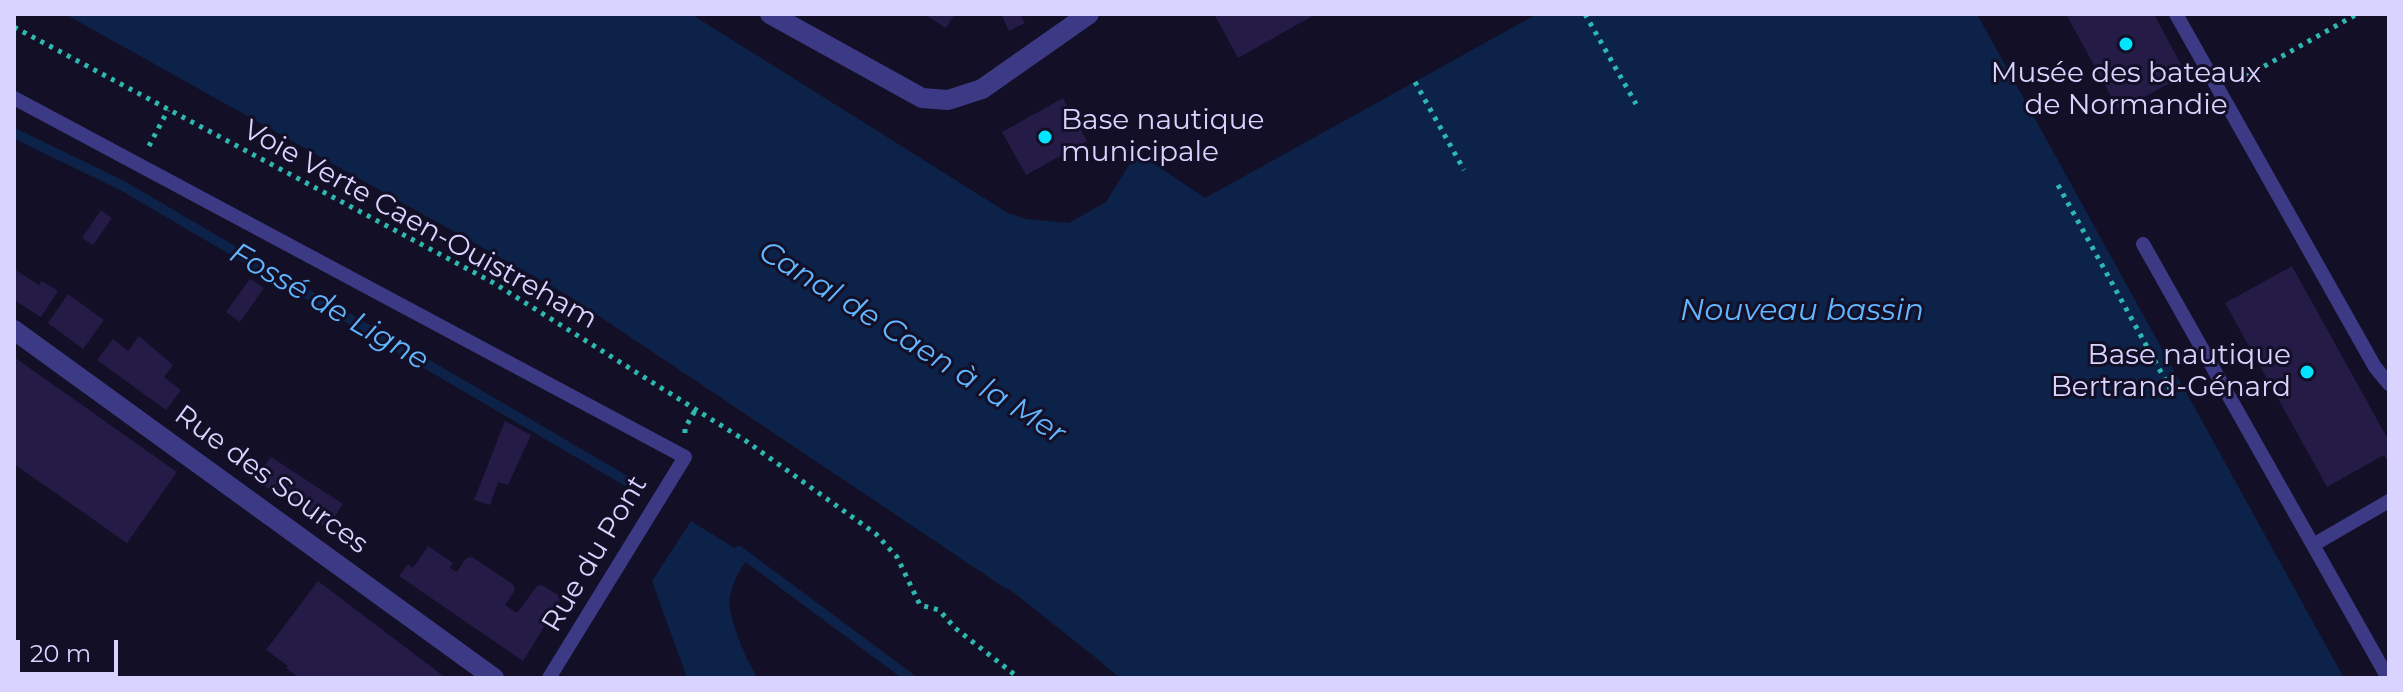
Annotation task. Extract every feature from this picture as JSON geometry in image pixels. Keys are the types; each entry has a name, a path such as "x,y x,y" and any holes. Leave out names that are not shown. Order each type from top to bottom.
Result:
{"street":[{"path":"770,14 922,98 948,100 982,89 1089,14"},
{"name":"Rue des Sources","path":"14,330 494,678"}],"lane":[{"path":"2176,14 2375,367 2389,384"},
{"path":"14,98 139,165"},
{"name":"Rue du Pont","path":"139,165 685,457 549,678"},
{"path":"2143,244 2388,678"},
{"path":"2313,545 2389,501"}],"path":[{"path":"1585,14 1636,104"},
{"path":"2219,91 2357,14"},
{"name":"Voie Verte Caen-Ouistreham","path":"14,27 492,282 746,441 876,534 897,557 920,605 939,610 955,628 1019,678"},
{"path":"1415,82 1464,170"},
{"path":"139,165 168,110"},
{"path":"2058,185 2173,394"}],"water":[{"path":"65,14 691,14 1008,213 1026,219 1069,223 1106,202 1137,152 1205,198 1537,14 1977,14 2344,678 1120,678 1014,594 569,296"},
{"path":"691,521 749,557 732,588 730,609 741,645 758,678 687,678 652,581"}],"pier":[{"path":"1008,588 1105,665 1102,669 1005,593"}],"building":[{"path":"924,14 955,14 946,28"},
{"path":"1001,14 1020,14 1025,23 1009,31"},
{"path":"1214,14 1316,14 1238,58"},
{"name":"Musée des bateaux de Normandie","path":"2066,14 2154,14 2186,74 2119,111"},
{"name":"Base nautique municipale","path":"1063,98 1087,141 1026,175 1002,132"},
{"path":"101,210 112,218 93,245 82,238"},
{"name":"Base nautique Bertrand-Génard","path":"2292,266 2389,441 2389,463 2384,455 2327,487 2225,303"},
{"path":"14,269 39,285 42,281 58,291 41,317 14,300"},
{"path":"250,279 264,288 240,322 226,312"},
{"path":"68,294 104,320 83,349 48,323"},
{"path":"139,336 173,365 164,377 181,390 166,410 97,360 113,339 128,351"},
{"path":"14,357 177,472 127,543 14,464"},
{"path":"505,421 531,435 508,485 498,482 490,505 474,500"},
{"path":"271,457 343,504 327,528 254,479"},
{"path":"428,546 453,563 450,568 457,572 466,558 472,557 514,585 515,590 505,605 517,613 537,586 542,585 558,595 560,601 523,661 399,576 408,564 413,568"},
{"path":"318,581 446,678 299,678 266,650"}],"waterway":[{"name":"Fossé de Ligne","path":"14,133 123,186 640,489"},
{"path":"739,551 910,678"}],"place":[{"name":"Musée des bateaux de Normandie","path":"2126,44"},
{"name":"Base nautique municipale","path":"1045,137"},
{"name":"Base nautique Bertrand-Génard","path":"2307,372"}],"water label":[{"name":"Nouveau bassin","path":"1802,311"},
{"name":"Canal de Caen à la Mer","path":"912,343"}]}
